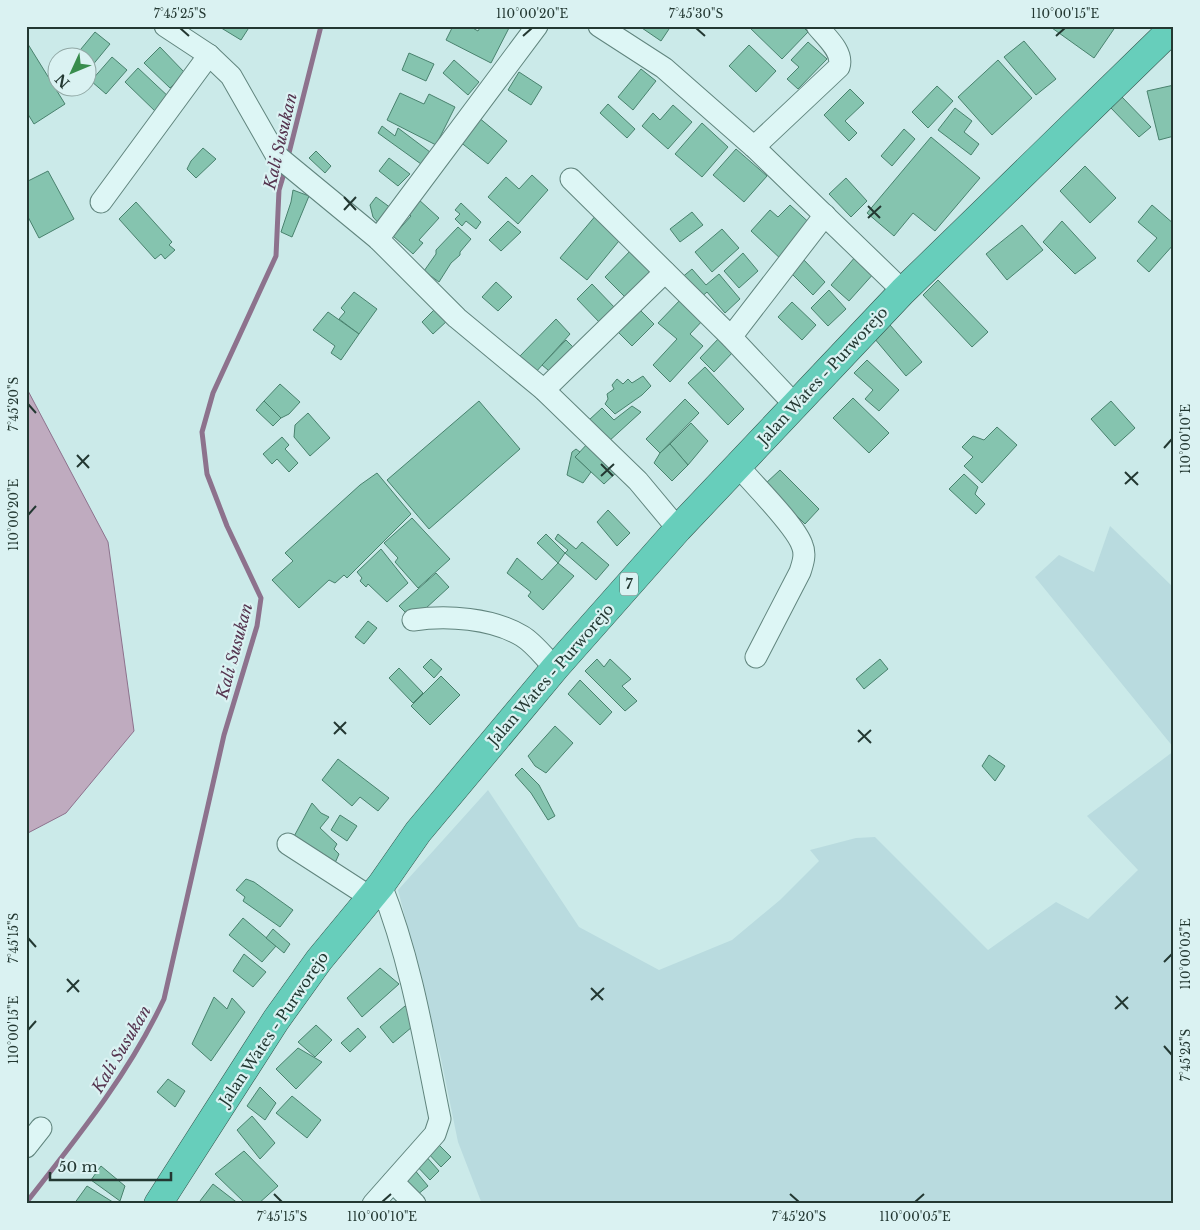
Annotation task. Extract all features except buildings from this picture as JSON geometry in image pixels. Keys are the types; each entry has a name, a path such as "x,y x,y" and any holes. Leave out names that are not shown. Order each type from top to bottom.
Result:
{"highway":[{"name":"Jalan Wates - Purworejo","path":"158,1204 276,1020 319,960 376,891 418,832 555,668 678,529 739,467 902,291 1168,29"}],"street":[{"path":"165,26 209,55 231,76 276,155 378,239 457,318 544,390 638,481 678,529"},
{"path":"378,239 536,26"},
{"path":"599,26 654,59 754,147 902,291"},
{"path":"754,147 839,67 839,54 817,26"},
{"path":"101,202 209,55"},
{"path":"571,180 731,337 796,406"},
{"path":"731,337 825,215"},
{"path":"544,390 665,272"},
{"path":"739,467 796,533 803,546 805,559 756,657"},
{"path":"413,620 428,618 492,623 523,636 555,668"},
{"path":"288,844 376,891 397,925 415,993 440,1119 436,1134 373,1204"},
{"path":"26,1147 41,1128"},
{"path":"393,1182 415,1204"}],"shaded area":[{"path":"26,387 108,542 134,731 66,813 26,834"},
{"path":"1110,526 1174,588 1174,748 1035,577 1059,555 1094,572"},
{"path":"1174,751 1174,1204 482,1204 458,1142 440,1054 398,890 488,790 579,927 659,970 732,940 780,900 819,861 810,850 856,838 875,837 988,950 1056,902 1088,919 1138,870 1087,816"}],"waterway":[{"name":"Kali Susukan","path":"288,157 321,26"},
{"name":"Kali Susukan","path":"26,1203 101,1105 135,1053 164,999 224,735 257,626 261,598 227,526 207,474 202,432 213,393 276,256 279,190 285,170"}]}
